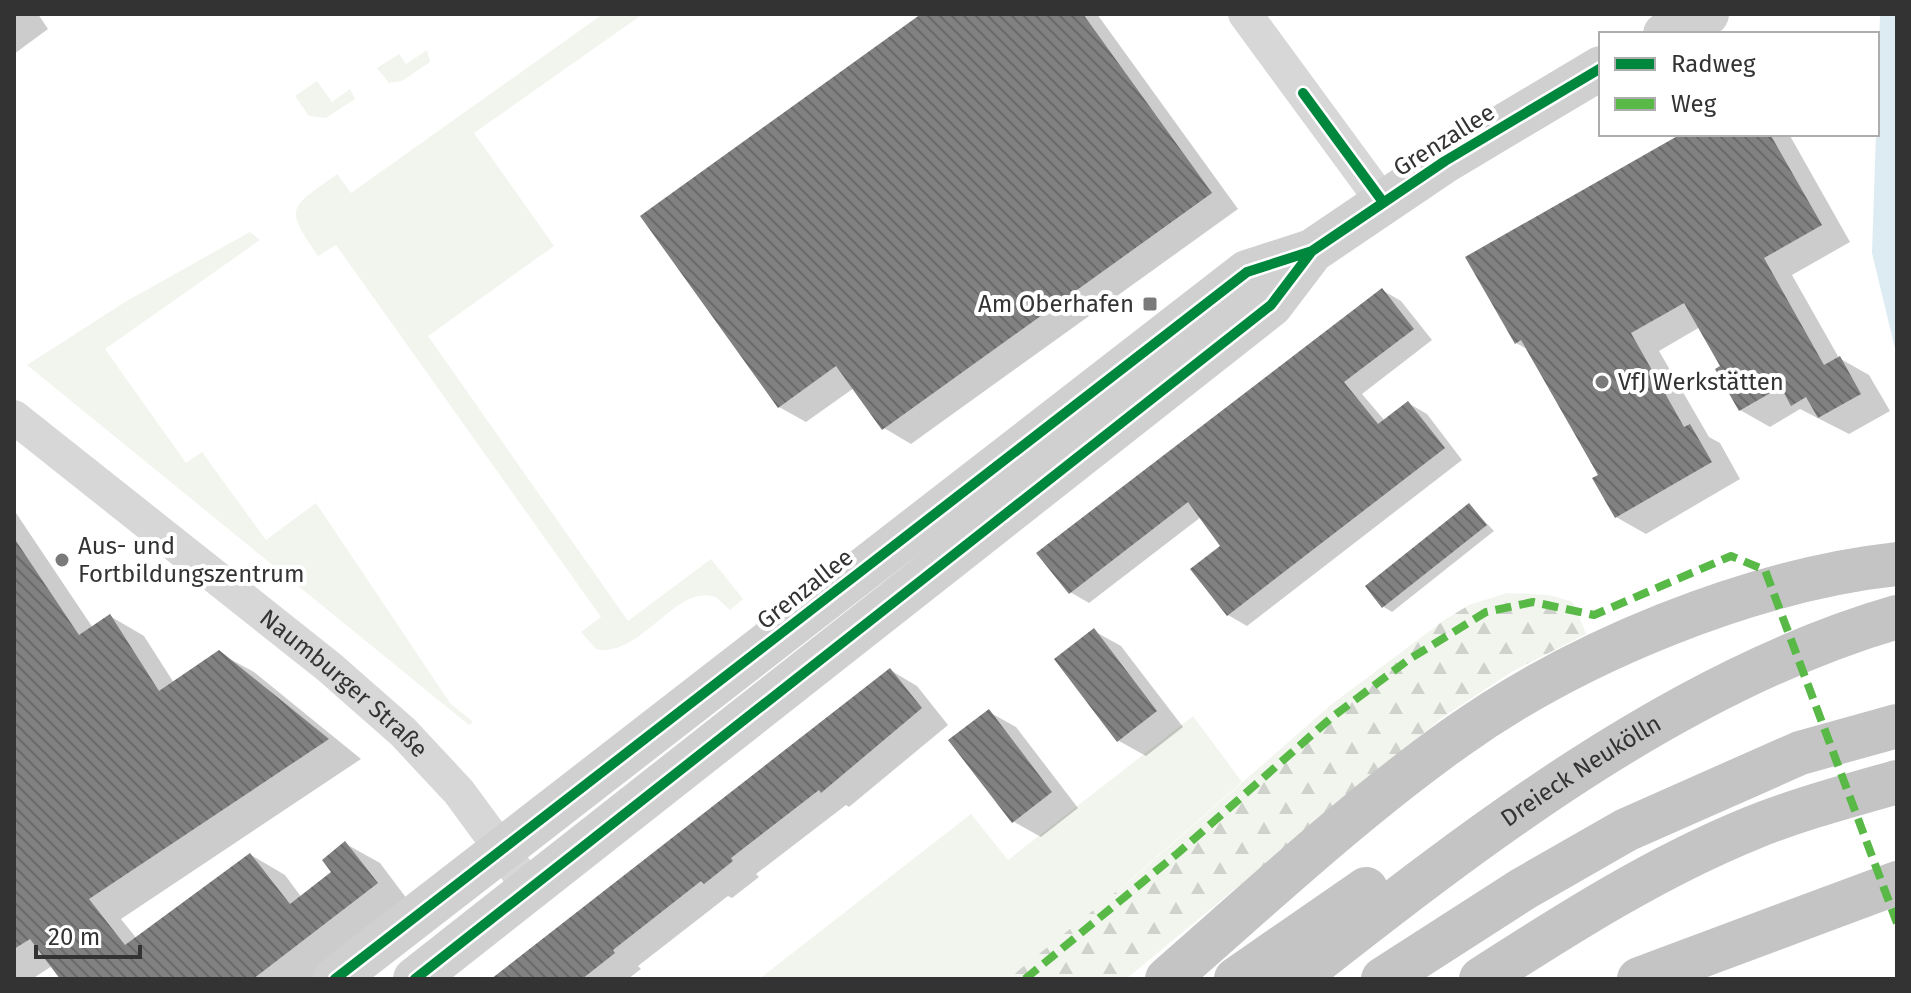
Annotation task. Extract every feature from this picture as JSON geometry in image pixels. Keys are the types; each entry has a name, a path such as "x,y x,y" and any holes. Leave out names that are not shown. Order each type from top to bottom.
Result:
{"highway":[{"path":"1167,979 1326,838 1456,737 1521,695 1590,658 1734,599 1865,567 1897,564"},
{"name":"Dreieck Neukölln","path":"1295,979 1416,884 1533,800 1669,717 1761,669 1897,617"},
{"path":"1383,979 1523,889 1626,830 1800,753 1897,726"},
{"path":"1481,979 1607,900 1678,862 1752,828 1819,804 1897,782"},
{"path":"1236,979 1362,891 1488,833"},
{"path":"1639,979 1897,883"},
{"path":"1710,979 1855,900"}],"main road":[{"path":"1669,32 1707,14"},
{"name":"Grenzallee","path":"335,979 1247,272 1312,251 1383,202 1599,69"},
{"name":"Grenzallee","path":"415,979 531,890 730,727 1271,305 1312,251"}],"street":[{"path":"1245,14 1383,202"},
{"name":"Naumburger Straße","path":"14,417 329,667 403,732 439,768 531,890"}],"green space":[{"path":"603,14 643,14 474,133 554,246 428,336 628,621 711,559 743,599 730,610 716,597 701,596 686,601 628,643 612,649 596,649 581,632 601,617 336,245 318,256 296,217 301,202 337,174 351,193"},
{"path":"427,50 430,62 402,81 389,83 377,68 399,54 406,64"},
{"path":"317,81 332,102 350,89 355,99 326,118 309,116 295,96"},
{"path":"250,232 260,240 105,349 186,463 202,452 266,540 316,503 450,703 473,722 469,725 27,365 125,302"},
{"path":"1507,593 1549,595 1573,602 1586,634 1513,671 1443,717 1126,979 1008,979 1132,879 1332,704 1443,621 1469,605"},
{"path":"1193,716 1242,782 1090,915 1008,979 759,979 971,814 1008,860"}],"shaded area":[{"path":"1880,14 1897,14 1897,357 1872,253 1876,136 1879,136"}],"building":[{"path":"921,14 1083,14 1212,193 882,430 836,366 778,408 640,216"},
{"path":"1677,136 1771,136 1822,225 1764,258 1824,365 1840,356 1861,394 1818,418 1806,397 1791,406 1781,387 1739,411 1715,369 1720,366 1684,303 1631,333 1684,427 1690,424 1712,462 1615,518 1592,478 1598,475 1521,340 1515,344 1465,257"},
{"path":"1382,288 1414,329 1344,382 1378,424 1408,401 1445,448 1227,616 1190,569 1220,546 1188,502 1069,594 1036,553"},
{"path":"1469,503 1487,525 1382,608 1365,586"},
{"path":"14,538 79,635 110,614 159,691 219,650 329,739 89,899 125,945 250,853 290,904 331,872 322,860 345,841 378,883 253,979 60,979 30,939 14,949"},
{"path":"1094,628 1157,711 1117,742 1054,659"},
{"path":"890,668 922,708 821,793 819,790 731,858 733,861 704,884 701,881 613,950 615,953 582,979 491,979"},
{"path":"989,709 1052,792 1012,823 948,740"}],"marked path":[{"path":"1025,979 1178,853 1331,718 1408,660 1486,612 1533,602 1594,615 1731,556 1765,570 1897,923"}],"cycle path":[{"path":"335,979 1247,272 1312,251 1445,161 1599,69"},
{"path":"1303,93 1383,202"},
{"path":"415,979 1271,305 1312,251"}],"place":[{"name":"Am Oberhafen","path":"1150,304"},
{"name":"VfJ Werkstätten","path":"1602,382"},
{"name":"Aus- und Fortbildungszentrum","path":"62,560"}]}
